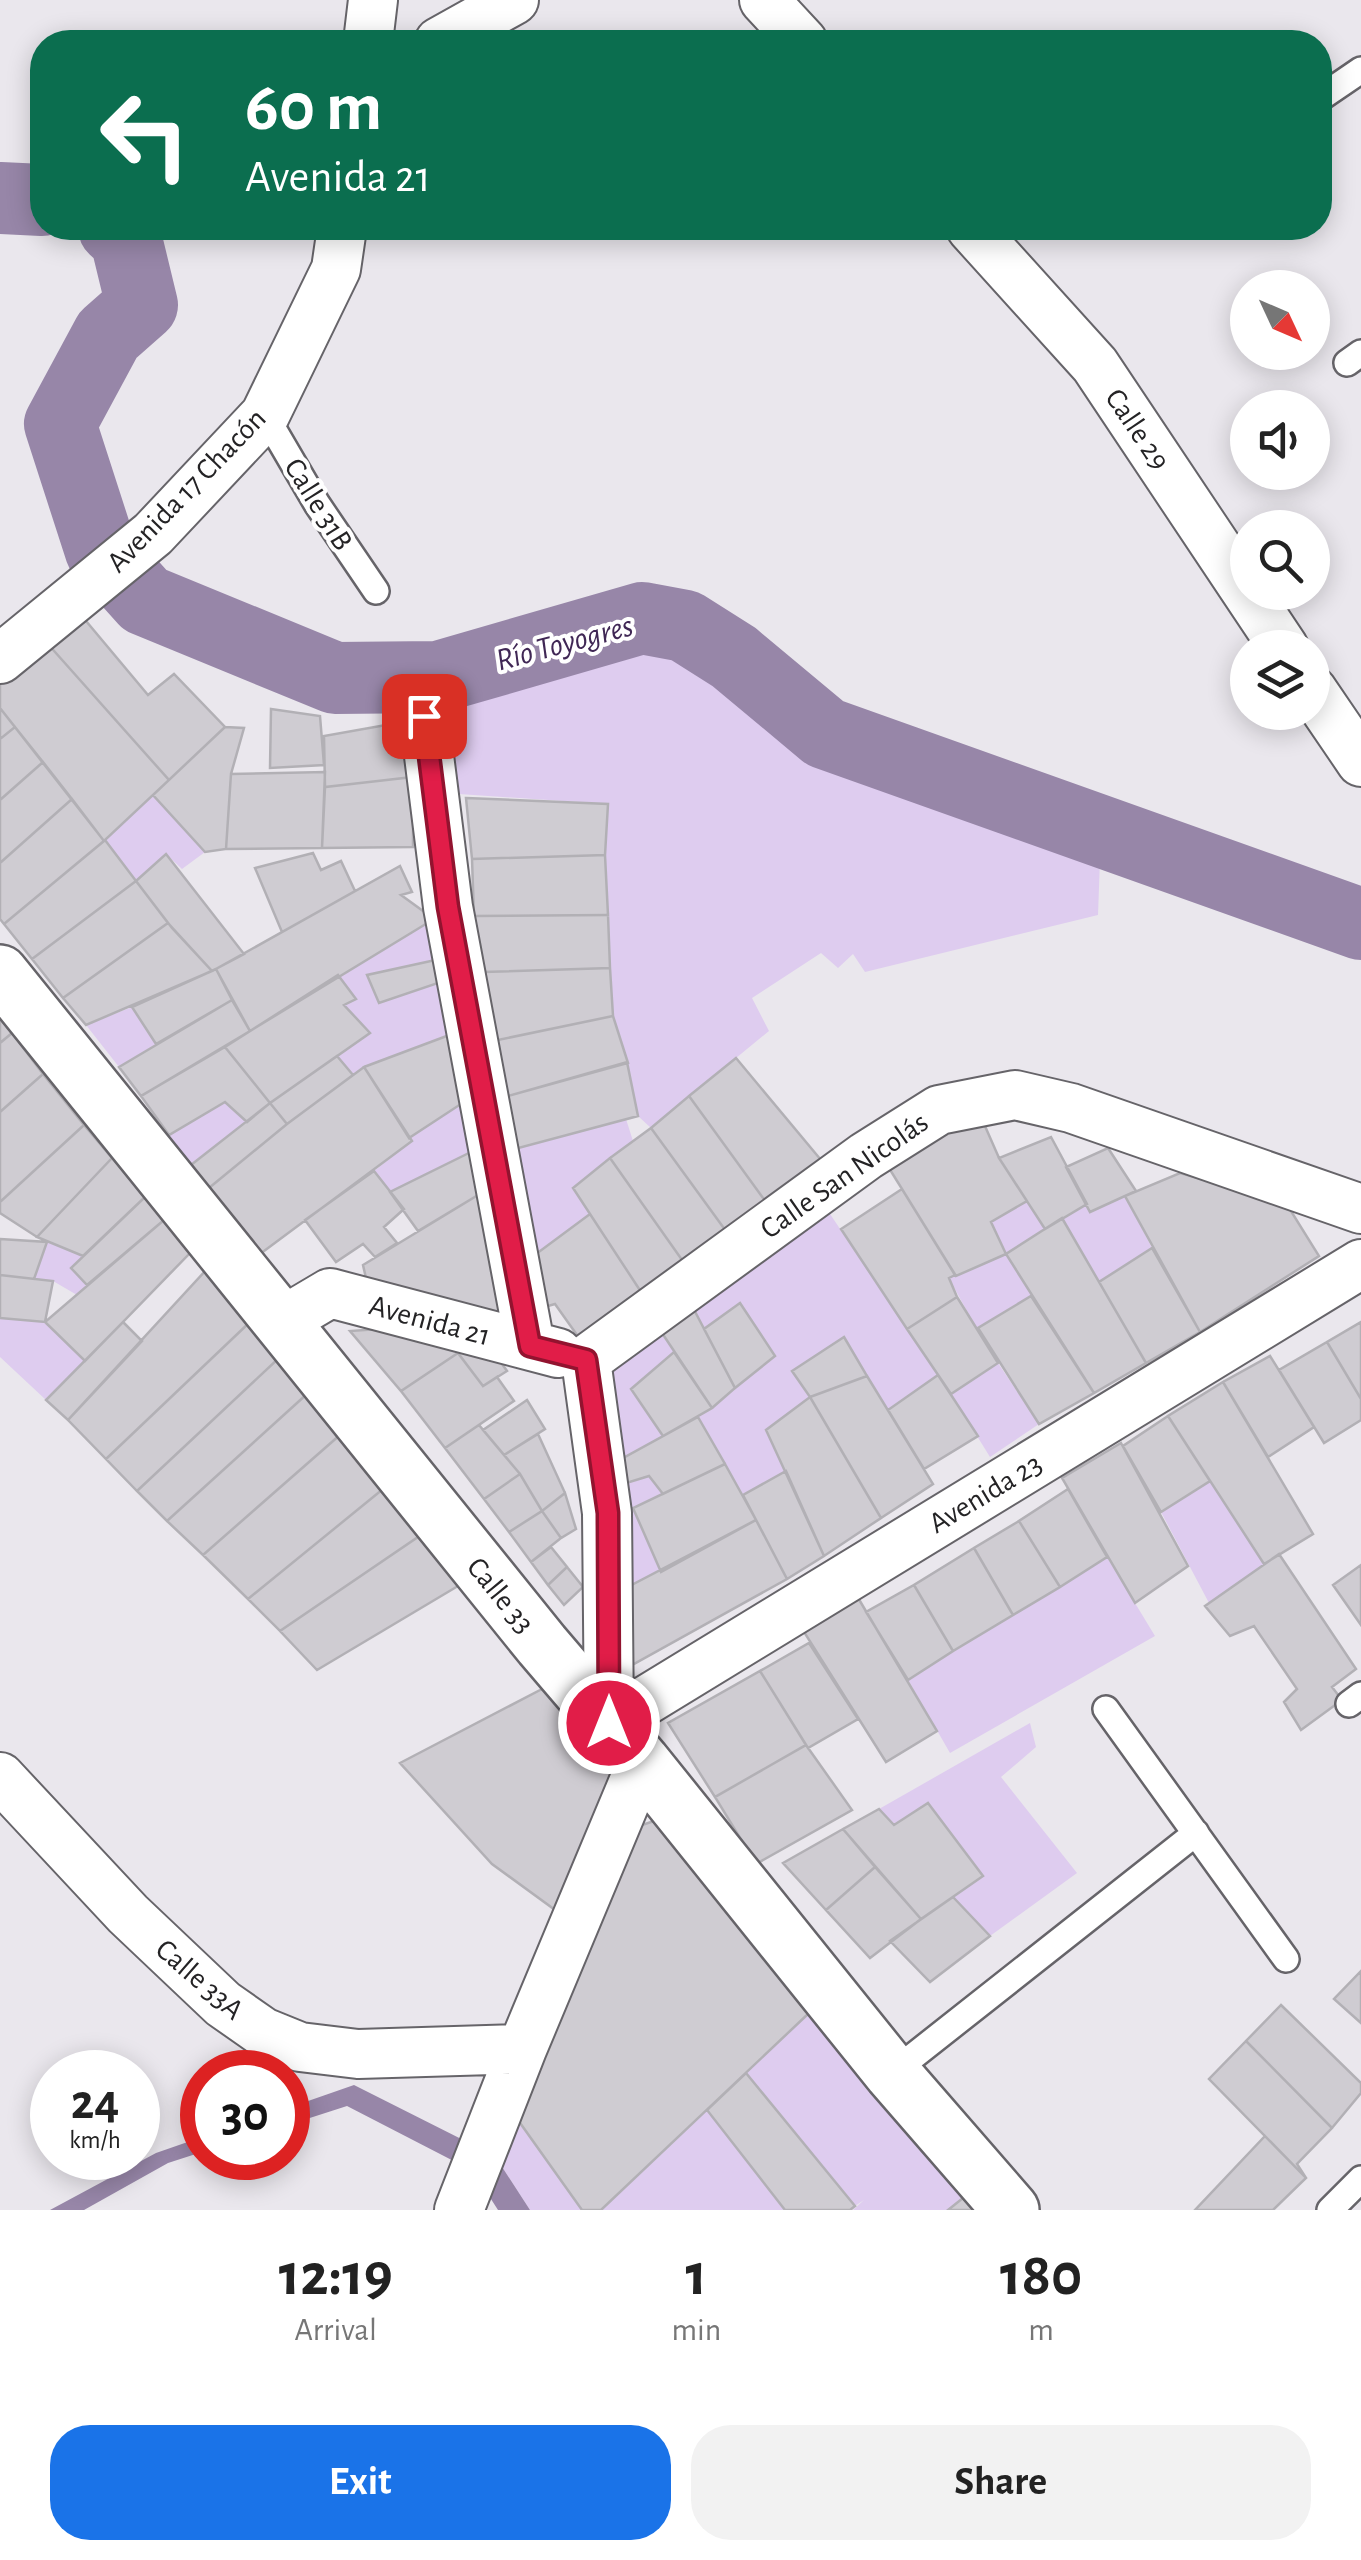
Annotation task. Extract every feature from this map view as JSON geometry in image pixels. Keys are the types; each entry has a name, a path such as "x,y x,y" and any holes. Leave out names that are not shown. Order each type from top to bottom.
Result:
{"main road":[{"name":"Calle 33","path":"0,972 542,1645 626,1742 892,2073 1011,2210"}],"street":[{"path":"369,30 373,0"},
{"path":"460,30 514,0"},
{"path":"764,0 792,30"},
{"name":"Avenida 17 Chacón","path":"0,659 153,534 264,415 336,269 340,240"},
{"name":"Calle 29","path":"981,240 1095,364 1272,630"},
{"path":"424,716 448,907 530,1346"},
{"path":"1330,716 1361,762"},
{"name":"Calle San Nicolás","path":"586,1360 866,1156 939,1110 1014,1095 1071,1108 1361,1209"},
{"name":"Avenida 23","path":"626,1742 1361,1264"},
{"name":"Avenida 21","path":"281,1322 330,1294 586,1360"},
{"path":"458,2210 522,2050 626,1742 608,1513 586,1360"},
{"name":"Calle 33A","path":"0,1776 128,1914 223,2004 263,2032 300,2047 358,2054 522,2050"}],"lane":[{"path":"1332,90 1361,70"},
{"name":"Calle 31B","path":"264,415 376,591"},
{"path":"1106,1709 1286,1959"},
{"path":"892,2073 1196,1833"},
{"path":"1330,2210 1361,2178"}],"shaded area":[{"path":"642,618 685,626 731,655 824,736 1101,832 1098,915 865,972 853,954 838,968 821,953 752,998 769,1031 651,1128 638,1116 613,1016 605,855 608,804 459,794 442,675"},
{"path":"153,795 205,852 182,869 166,854 136,881 105,840"},
{"path":"434,919 440,959 367,976 379,1003 444,981 452,1034 366,1066 353,1075 337,1056 360,1024 344,1005 356,998 338,975"},
{"path":"132,1007 156,1044 119,1067 86,1025"},
{"path":"225,1102 247,1122 191,1165 169,1135"},
{"path":"464,1102 473,1151 390,1192 374,1171 412,1141 411,1137"},
{"path":"626,1119 633,1141 574,1188 590,1214 532,1257 511,1150"},
{"path":"1125,1196 1152,1248 1100,1282 1062,1218 1087,1204 1091,1212"},
{"path":"1027,1201 1045,1229 1033,1296 976,1328 949,1278 1006,1254 991,1222"},
{"path":"824,1205 938,1375 888,1410 843,1338 793,1371 810,1397 786,1471 743,1495 698,1417 774,1356 740,1303 704,1329 690,1302"},
{"path":"47,1242 83,1256 71,1267 87,1285 77,1295 53,1281 34,1279"},
{"path":"0,1318 45,1322 85,1361 46,1400 0,1357"},
{"path":"658,1327 674,1352 632,1389 663,1436 616,1462 601,1367"},
{"path":"998,1363 1039,1424 990,1457 951,1394"},
{"path":"649,1476 663,1494 634,1508 661,1572 624,1589 620,1485"},
{"path":"1210,1481 1264,1564 1209,1603 1161,1512"},
{"path":"1107,1557 1155,1636 950,1753 908,1680"},
{"path":"1030,1723 1036,1747 1001,1777 1077,1873 990,1936 953,1897 983,1875 928,1804 894,1825 879,1809"},
{"path":"809,2013 968,2194 948,2210 853,2210 864,2200 855,2206 746,2073"},
{"path":"354,2085 495,2156 530,2210 498,2210 473,2171 347,2106 310,2118 310,2100"},
{"path":"707,2110 785,2210 601,2210"},
{"path":"513,2113 582,2210 530,2210 495,2156"},
{"path":"180,2145 180,2159 160,2167 160,2152"},
{"path":"106,2180 138,2180 84,2210 50,2210"}],"building":[{"path":"81,615 148,695 174,674 225,727 169,780 47,643"},
{"path":"47,643 169,780 104,841 0,708 0,679"},
{"path":"0,708 15,727 0,739"},
{"path":"271,709 320,716 324,765 270,768"},
{"path":"414,720 413,777 325,787 324,736"},
{"path":"15,727 43,762 0,800 0,739"},
{"path":"225,727 244,728 231,774 226,849 205,852 153,795"},
{"path":"43,762 72,799 0,863 0,800"},
{"path":"325,772 322,848 226,849 231,774"},
{"path":"413,777 413,847 322,848 325,787"},
{"path":"466,798 608,804 605,855 472,859"},
{"path":"72,799 104,841 4,924 0,919 0,863"},
{"path":"105,840 136,881 32,959 4,924"},
{"path":"313,853 321,870 341,861 355,891 282,932 255,868"},
{"path":"166,854 244,954 212,971 172,928 136,881"},
{"path":"605,855 608,915 474,916 472,859"},
{"path":"400,866 412,892 401,895 434,919 250,1031 216,969"},
{"path":"136,881 168,923 63,998 32,959"},
{"path":"608,915 610,968 483,972 474,916"},
{"path":"168,923 212,971 86,1025 63,998"},
{"path":"440,959 444,981 379,1003 367,975"},
{"path":"610,968 613,1016 493,1041 483,972"},
{"path":"216,969 232,1000 156,1044 132,1007"},
{"path":"338,975 356,999 344,1005 370,1033 270,1103 225,1047"},
{"path":"232,1000 250,1031 141,1096 119,1067"},
{"path":"613,1016 628,1063 501,1098 493,1041"},
{"path":"0,1018 12,1033 0,1043"},
{"path":"12,1033 43,1074 0,1112 0,1043"},
{"path":"452,1034 464,1102 409,1138 364,1067"},
{"path":"225,1047 270,1103 247,1122 225,1102 169,1135 141,1096"},
{"path":"337,1056 353,1075 287,1124 270,1103"},
{"path":"736,1058 826,1166 771,1209 689,1096"},
{"path":"627,1062 638,1116 511,1150 501,1098"},
{"path":"364,1067 412,1141 260,1254 209,1188"},
{"path":"43,1074 84,1125 0,1202 0,1112"},
{"path":"689,1096 771,1209 731,1238 651,1128"},
{"path":"270,1103 287,1124 209,1188 191,1165"},
{"path":"981,1117 999,1158 1027,1201 991,1222 1006,1254 956,1276 884,1160"},
{"path":"84,1125 112,1158 37,1237 0,1213 0,1202"},
{"path":"651,1128 731,1238 687,1267 610,1158"},
{"path":"1051,1137 1087,1204 1045,1229 999,1158"},
{"path":"1108,1148 1136,1191 1090,1212 1066,1167"},
{"path":"473,1151 483,1192 418,1231 390,1192"},
{"path":"112,1158 145,1197 83,1256 37,1237"},
{"path":"610,1158 687,1267 645,1298 573,1188"},
{"path":"374,1171 404,1209 384,1227 397,1243 375,1257 363,1244 336,1262 305,1220"},
{"path":"1180,1173 1286,1203 1319,1256 1200,1332 1125,1196"},
{"path":"902,1189 955,1275 949,1278 957,1297 907,1329 841,1229"},
{"path":"483,1192 507,1320 368,1287 363,1265"},
{"path":"145,1197 164,1220 87,1285 71,1268"},
{"path":"590,1214 645,1298 582,1342 555,1304 541,1308 532,1257"},
{"path":"1062,1218 1146,1363 1094,1393 1006,1254"},
{"path":"164,1220 191,1252 85,1361 45,1322"},
{"path":"0,1239 47,1242 34,1279 0,1275"},
{"path":"1152,1248 1200,1332 1146,1363 1099,1282"},
{"path":"207,1269 251,1321 106,1459 68,1420"},
{"path":"0,1275 53,1281 45,1322 0,1318"},
{"path":"1031,1296 1094,1393 1039,1424 978,1328"},
{"path":"957,1297 998,1363 951,1394 907,1329"},
{"path":"690,1302 735,1388 712,1408 658,1327"},
{"path":"740,1303 775,1356 735,1388 704,1329"},
{"path":"251,1321 280,1357 137,1491 106,1459"},
{"path":"123,1322 142,1341 68,1420 46,1400"},
{"path":"1361,1322 1361,1399 1327,1342"},
{"path":"437,1325 458,1353 401,1391 350,1331"},
{"path":"844,1337 867,1376 810,1397 792,1371"},
{"path":"1327,1342 1361,1399 1361,1420 1324,1443 1279,1370"},
{"path":"487,1343 507,1371 483,1386 458,1353"},
{"path":"674,1352 712,1408 663,1436 631,1389"},
{"path":"458,1353 483,1386 497,1377 514,1401 445,1448 401,1391"},
{"path":"1270,1356 1314,1427 1268,1457 1223,1382"},
{"path":"280,1357 308,1393 167,1521 137,1491"},
{"path":"938,1375 978,1436 924,1469 888,1410"},
{"path":"867,1376 933,1484 881,1518 810,1397"},
{"path":"1223,1382 1313,1534 1264,1564 1168,1416"},
{"path":"308,1393 341,1434 203,1555 167,1521"},
{"path":"810,1397 881,1518 824,1556 766,1430"},
{"path":"527,1400 545,1429 504,1455 483,1430"},
{"path":"1168,1416 1210,1481 1161,1512 1123,1446"},
{"path":"698,1417 725,1464 663,1494 649,1476 620,1485 616,1462"},
{"path":"479,1425 520,1474 484,1499 445,1448"},
{"path":"341,1434 383,1489 248,1599 203,1555"},
{"path":"538,1434 565,1493 542,1511 504,1455"},
{"path":"1121,1443 1188,1566 1135,1603 1062,1478"},
{"path":"725,1464 756,1520 661,1572 633,1508"},
{"path":"786,1471 824,1556 787,1579 743,1495"},
{"path":"520,1474 542,1511 509,1532 484,1499"},
{"path":"383,1489 421,1535 280,1631 248,1599"},
{"path":"1068,1489 1107,1557 1060,1587 1019,1521"},
{"path":"565,1493 576,1529 561,1538 542,1511"},
{"path":"542,1511 561,1538 531,1562 509,1532"},
{"path":"756,1520 787,1579 623,1670 624,1589"},
{"path":"1019,1521 1060,1587 1013,1615 974,1548"},
{"path":"421,1535 463,1583 317,1670 280,1631"},
{"path":"551,1547 567,1567 548,1585 531,1562"},
{"path":"974,1548 1013,1615 953,1651 914,1585"},
{"path":"1279,1554 1356,1669 1332,1687 1342,1700 1301,1730 1284,1702 1297,1689 1254,1626 1230,1636 1205,1606"},
{"path":"1361,1565 1361,1625 1333,1585"},
{"path":"567,1567 583,1587 564,1605 548,1585"},
{"path":"914,1585 953,1651 908,1680 866,1612"},
{"path":"854,1591 937,1731 886,1762 799,1624"},
{"path":"809,1643 858,1719 808,1748 760,1671"},
{"path":"760,1671 806,1745 715,1797 668,1723"},
{"path":"544,1688 621,1777 562,1915 492,1864 400,1763"},
{"path":"806,1745 852,1810 756,1864 715,1797"},
{"path":"928,1803 983,1876 921,1919 843,1829 879,1809 894,1825"},
{"path":"660,1819 809,2013 601,2210 582,2210 513,2113 630,1829"},
{"path":"843,1829 875,1867 826,1910 783,1863"},
{"path":"875,1867 921,1919 870,1958 826,1910"},
{"path":"953,1897 990,1936 930,1982 890,1941"},
{"path":"1361,1971 1361,2023 1334,1999"},
{"path":"1281,2005 1361,2083 1361,2093 1332,2128 1246,2041"},
{"path":"1246,2041 1332,2128 1297,2164 1306,2178 1209,2079"},
{"path":"746,2073 855,2206 850,2210 785,2210 707,2110"},
{"path":"1265,2136 1306,2178 1273,2210 1195,2210"},
{"path":"968,2194 981,2210 948,2210"}],"waterway":[{"name":"Río Toyogres","path":"0,198 30,199"},
{"name":"Río Toyogres","path":"126,240 142,305 108,335 60,424 101,551 145,600 335,678 438,677 642,618 685,626 734,657 825,733 1361,924"}],"route":[{"path":"424,716 448,907 530,1346 586,1360 608,1513 609,1723"}]}
